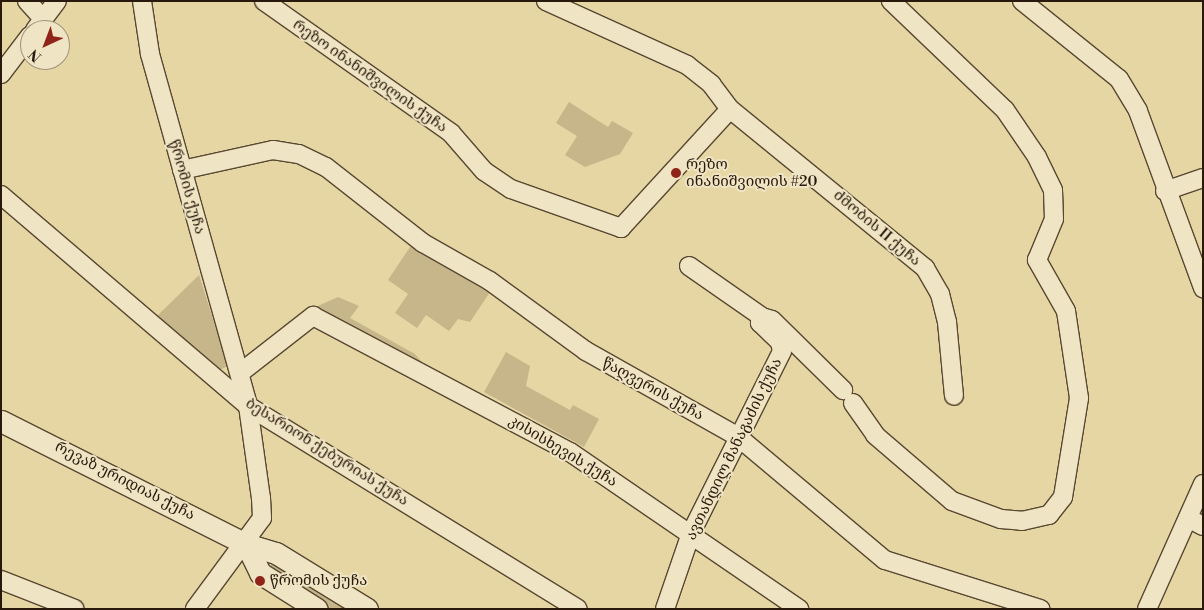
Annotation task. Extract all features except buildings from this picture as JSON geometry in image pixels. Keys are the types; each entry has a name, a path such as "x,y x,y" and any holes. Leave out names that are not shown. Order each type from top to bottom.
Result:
{"street":[{"path":"27,1 37,20"},
{"path":"42,20 57,1"},
{"name":"წრომის ქუჩა","path":"142,1 150,54 248,406 262,518 246,544 195,609"},
{"name":"რეზო ინანიშვილის ქუჩა","path":"264,1 451,133 484,171 511,189 621,228 730,109"},
{"name":"ძმობის II ქუჩა","path":"546,1 687,65 711,84 730,109 925,268 940,294 947,322 954,396"},
{"name":"ავთანდილ მანაგაძის ქუჩა","path":"665,609 691,533 782,351 780,342 760,323 762,317 772,320 848,396 875,435 952,501 1001,518 1022,521 1049,515 1063,497 1079,398 1066,311 1037,260 1054,219 1053,190 1038,157 1006,110 891,1"},
{"path":"1022,1 1119,79 1138,111 1165,191 1203,288"},
{"path":"1,74 20,49"},
{"name":"წაღვერის ქუჩა","path":"182,170 273,150 299,154 326,168 423,243 490,281 586,351 738,436 885,560 1040,609"},
{"path":"1165,191 1203,178"},
{"name":"ბესარიონ ქებურიას ქუჩა","path":"1,195 248,406 578,609"},
{"path":"689,266 762,317"},
{"name":"კისისხევის ქუჩა","path":"240,372 313,316 570,452 691,533 799,609"},
{"name":"რევაზ ურიდიას ქუჩა","path":"1,421 246,544 276,552 367,609"},
{"path":"1147,609 1195,522 1203,484"},
{"path":"246,544 260,573 317,609"},
{"path":"1,580 76,609"}],"shaded area":[{"path":"569,102 608,127 612,121 633,133 620,154 585,167 565,155 577,136 556,123"},
{"path":"412,244 490,292 470,322 458,319 449,331 426,315 417,328 395,313 408,294 388,280"},
{"path":"199,275 228,366 219,370 156,317"},
{"path":"338,297 359,306 350,318 415,354 427,368 321,314 300,314"},
{"path":"506,352 530,366 526,386 570,410 573,405 599,419 584,447 484,392"},
{"path":"275,558 356,609 327,609 268,572"}],"place":[{"name":"რეზო ინანიშვილის #20","path":"676,173"},
{"name":"წრომის ქუჩა","path":"260,581"}]}
